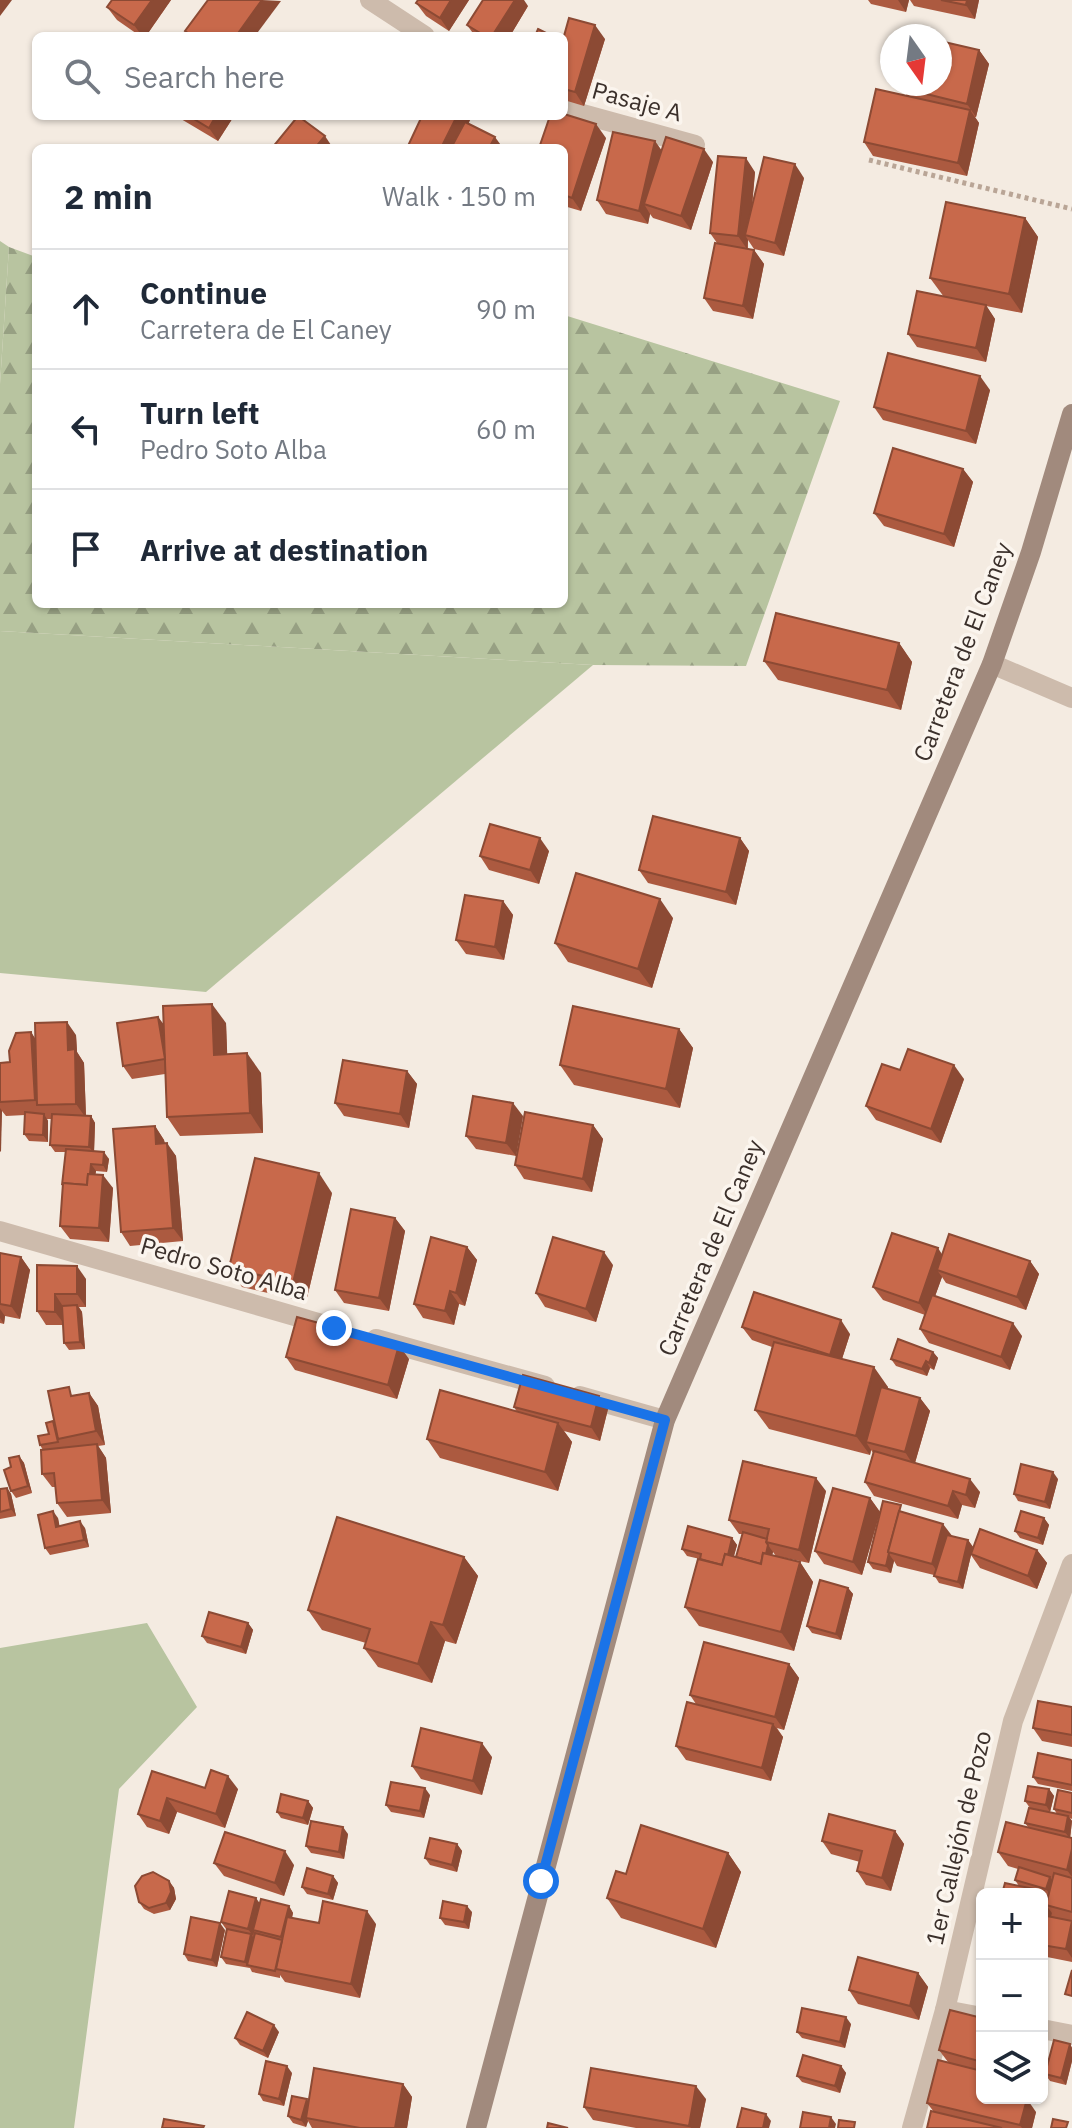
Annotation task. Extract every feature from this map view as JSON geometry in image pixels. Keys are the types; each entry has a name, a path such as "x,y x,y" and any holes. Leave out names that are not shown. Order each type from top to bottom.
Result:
{"main road":[{"name":"Carretera de El Caney","path":"476,2128 665,1420 992,664 1031,552 1072,414"}],"street":[{"path":"370,0 419,32"},
{"name":"Pasaje A","path":"568,110 695,145"},
{"path":"992,664 1072,698"},
{"name":"Pedro Soto Alba","path":"0,1231 665,1420"},
{"name":"1er Callejón de Pozo","path":"912,2128 945,2010 1013,1721 1072,1564"},
{"path":"945,2010 976,2016"},
{"path":"1048,2030 1072,2035"}],"path":[{"path":"869,160 1072,209"}],"green space":[{"path":"0,241 9,247 0,384"},
{"path":"9,247 32,256 32,608 568,608 568,316 840,401 746,666 593,665 0,631 0,384"},
{"path":"0,631 593,665 206,992 0,973"},
{"path":"147,1623 197,1707 119,1789 74,2128 0,2128 0,1648"}],"building":[{"path":"112,0 152,0 134,25 107,7"},
{"path":"208,0 262,0 239,32 185,31"},
{"path":"418,0 451,0 440,18 416,3"},
{"path":"483,0 515,0 495,32 478,32 467,25"},
{"path":"941,0 967,0 966,5"},
{"path":"569,18 595,25 575,92 568,90 568,32 565,32"},
{"path":"952,44 979,50 967,104 934,96 952,96"},
{"path":"876,89 880,90 880,96 907,96 970,110 958,163 864,142"},
{"path":"568,115 596,124 572,198 568,196 568,144 540,144 549,120 568,120"},
{"path":"196,120 214,120 209,128"},
{"path":"295,120 303,120 325,136 318,144 275,144"},
{"path":"420,120 455,120 443,144 409,144"},
{"path":"465,122 495,137 491,144 453,144"},
{"path":"613,132 655,141 639,211 597,200"},
{"path":"666,137 704,149 681,216 644,204"},
{"path":"718,156 746,158 738,236 710,233"},
{"path":"764,157 795,164 775,243 745,235"},
{"path":"946,202 1025,218 1009,294 930,278"},
{"path":"715,243 754,250 743,306 704,298"},
{"path":"917,291 986,305 976,348 908,334"},
{"path":"888,353 980,376 966,431 874,407"},
{"path":"893,448 963,469 944,534 874,513"},
{"path":"776,613 899,643 887,690 764,661"},
{"path":"653,816 740,838 726,892 639,870"},
{"path":"490,824 540,838 530,870 480,856"},
{"path":"576,873 660,899 638,969 555,943"},
{"path":"465,895 503,901 495,947 456,940"},
{"path":"212,1004 214,1055 247,1053 250,1113 167,1117 163,1006"},
{"path":"573,1006 679,1029 666,1089 560,1065"},
{"path":"158,1017 165,1059 123,1066 117,1023"},
{"path":"67,1022 68,1050 75,1049 76,1104 37,1105 35,1023"},
{"path":"31,1032 35,1100 0,1102 0,1063 10,1062 9,1051 16,1033"},
{"path":"908,1049 954,1065 931,1129 866,1106 882,1064 900,1070"},
{"path":"343,1060 407,1071 400,1114 335,1103"},
{"path":"473,1096 513,1103 506,1143 466,1136"},
{"path":"25,1112 44,1114 43,1135 24,1134"},
{"path":"525,1112 593,1125 583,1179 515,1165"},
{"path":"52,1114 91,1116 89,1147 50,1145"},
{"path":"155,1126 156,1144 167,1143 173,1228 121,1232 113,1129"},
{"path":"66,1149 104,1152 103,1165 91,1164 87,1185 62,1185"},
{"path":"255,1158 319,1173 293,1283 229,1268"},
{"path":"88,1174 103,1175 99,1228 60,1226 63,1183 87,1185"},
{"path":"351,1209 395,1218 379,1298 335,1290"},
{"path":"892,1233 938,1248 919,1303 873,1287"},
{"path":"949,1234 1030,1261 1017,1297 937,1270"},
{"path":"431,1237 467,1247 456,1293 450,1291 445,1311 414,1304"},
{"path":"553,1237 604,1252 586,1309 536,1293"},
{"path":"0,1253 21,1257 11,1306 0,1304"},
{"path":"37,1265 77,1266 77,1294 55,1294 55,1312 37,1311"},
{"path":"754,1292 841,1320 830,1355 742,1327"},
{"path":"932,1295 1013,1323 1001,1357 920,1329"},
{"path":"77,1305 80,1342 64,1343 62,1306"},
{"path":"297,1317 399,1345 388,1385 286,1357"},
{"path":"898,1339 933,1352 929,1363 926,1361 922,1369 891,1359"},
{"path":"774,1342 874,1367 856,1436 755,1410"},
{"path":"523,1375 599,1396 591,1427 514,1407"},
{"path":"69,1387 71,1396 89,1393 96,1431 58,1439 48,1391"},
{"path":"881,1387 920,1398 905,1452 866,1442"},
{"path":"440,1390 558,1423 545,1472 427,1439"},
{"path":"53,1421 58,1442 40,1445 38,1436 49,1434 46,1423"},
{"path":"97,1444 102,1500 57,1503 54,1473 42,1474 41,1450"},
{"path":"874,1451 970,1479 966,1495 953,1491 948,1506 865,1482"},
{"path":"19,1456 28,1486 11,1491 4,1470 11,1467 9,1458"},
{"path":"743,1461 816,1478 799,1550 766,1542 769,1529 729,1520"},
{"path":"1021,1464 1053,1472 1045,1502 1014,1494"},
{"path":"7,1488 11,1509 0,1512 0,1489"},
{"path":"833,1488 870,1498 853,1562 815,1551"},
{"path":"883,1501 901,1505 886,1566 868,1562"},
{"path":"53,1511 56,1527 80,1521 84,1540 45,1548 38,1515"},
{"path":"899,1511 943,1524 932,1564 888,1552"},
{"path":"1021,1511 1044,1518 1038,1538 1015,1531"},
{"path":"337,1517 464,1557 443,1625 431,1622 418,1664 364,1648 370,1629 308,1610"},
{"path":"688,1526 732,1538 722,1565 700,1559 701,1554 682,1549"},
{"path":"980,1529 1037,1550 1028,1576 971,1554"},
{"path":"743,1532 767,1539 766,1554 763,1553 761,1564 736,1557"},
{"path":"947,1535 968,1540 958,1582 934,1576"},
{"path":"763,1553 800,1562 781,1632 685,1607 698,1559 722,1565 725,1554 761,1564"},
{"path":"820,1580 848,1588 836,1634 807,1626"},
{"path":"209,1612 248,1623 241,1647 202,1636"},
{"path":"704,1642 789,1664 775,1717 690,1695"},
{"path":"1038,1701 1072,1707 1072,1735 1033,1728"},
{"path":"687,1702 773,1724 762,1768 676,1746"},
{"path":"421,1728 482,1743 473,1781 412,1766"},
{"path":"1038,1753 1072,1760 1072,1785 1033,1777"},
{"path":"211,1770 228,1776 216,1814 167,1798 160,1821 138,1814 152,1771 205,1788"},
{"path":"391,1782 425,1788 420,1811 386,1805"},
{"path":"1028,1786 1049,1789 1046,1805 1025,1801"},
{"path":"1058,1790 1072,1793 1072,1813 1054,1809"},
{"path":"281,1794 308,1801 303,1818 277,1812"},
{"path":"1029,1808 1068,1816 1065,1832 1025,1823"},
{"path":"829,1814 895,1831 882,1878 857,1871 862,1851 822,1841"},
{"path":"311,1821 343,1827 339,1852 306,1846"},
{"path":"1006,1822 1072,1838 1067,1870 998,1852"},
{"path":"641,1825 728,1853 703,1929 607,1898 616,1871 626,1874"},
{"path":"225,1832 285,1851 275,1883 214,1863"},
{"path":"430,1838 457,1844 452,1865 425,1858"},
{"path":"1019,1867 1050,1877 1046,1888 1015,1880"},
{"path":"307,1868 333,1876 328,1894 302,1887"},
{"path":"153,1872 169,1881 171,1892 166,1903 149,1908 139,1902 135,1886 142,1876"},
{"path":"1054,1873 1072,1878 1072,1912 1048,1906"},
{"path":"1005,1883 1029,1888 1004,1888"},
{"path":"229,1891 256,1898 248,1929 221,1922"},
{"path":"261,1899 289,1906 281,1937 253,1930"},
{"path":"323,1901 367,1911 351,1984 276,1969 287,1917 319,1923"},
{"path":"443,1901 467,1906 464,1922 440,1918"},
{"path":"1048,1916 1072,1921 1066,1949 1048,1946"},
{"path":"191,1917 220,1923 212,1960 184,1954"},
{"path":"227,1929 251,1934 245,1962 221,1957"},
{"path":"255,1933 282,1940 275,1971 247,1965"},
{"path":"858,1957 918,1973 910,2006 849,1990"},
{"path":"1072,1970 1072,1996 1065,1994"},
{"path":"802,2008 846,2017 840,2042 797,2032"},
{"path":"950,2010 976,2016 976,2060 939,2050"},
{"path":"247,2012 274,2025 263,2051 235,2038"},
{"path":"1054,2040 1070,2044 1061,2078 1048,2075"},
{"path":"803,2055 841,2066 835,2086 797,2076"},
{"path":"938,2060 976,2070 976,2104 1026,2104 1020,2125 927,2103"},
{"path":"266,2061 287,2066 279,2099 259,2094"},
{"path":"314,2068 403,2084 395,2128 360,2128 306,2118"},
{"path":"591,2068 696,2086 689,2126 584,2107"},
{"path":"292,2096 307,2099 301,2120 288,2116"},
{"path":"742,2108 766,2114 763,2128 737,2128"},
{"path":"931,2111 1002,2128 927,2128"},
{"path":"803,2112 831,2117 829,2128 800,2128"},
{"path":"164,2119 204,2126 162,2128"},
{"path":"1053,2119 1068,2122 1066,2128 1051,2128"},
{"path":"839,2120 855,2122 854,2128 838,2128"},
{"path":"548,2123 568,2128 547,2128"}],"route":[{"path":"334,1328 665,1420 541,1881"}]}
